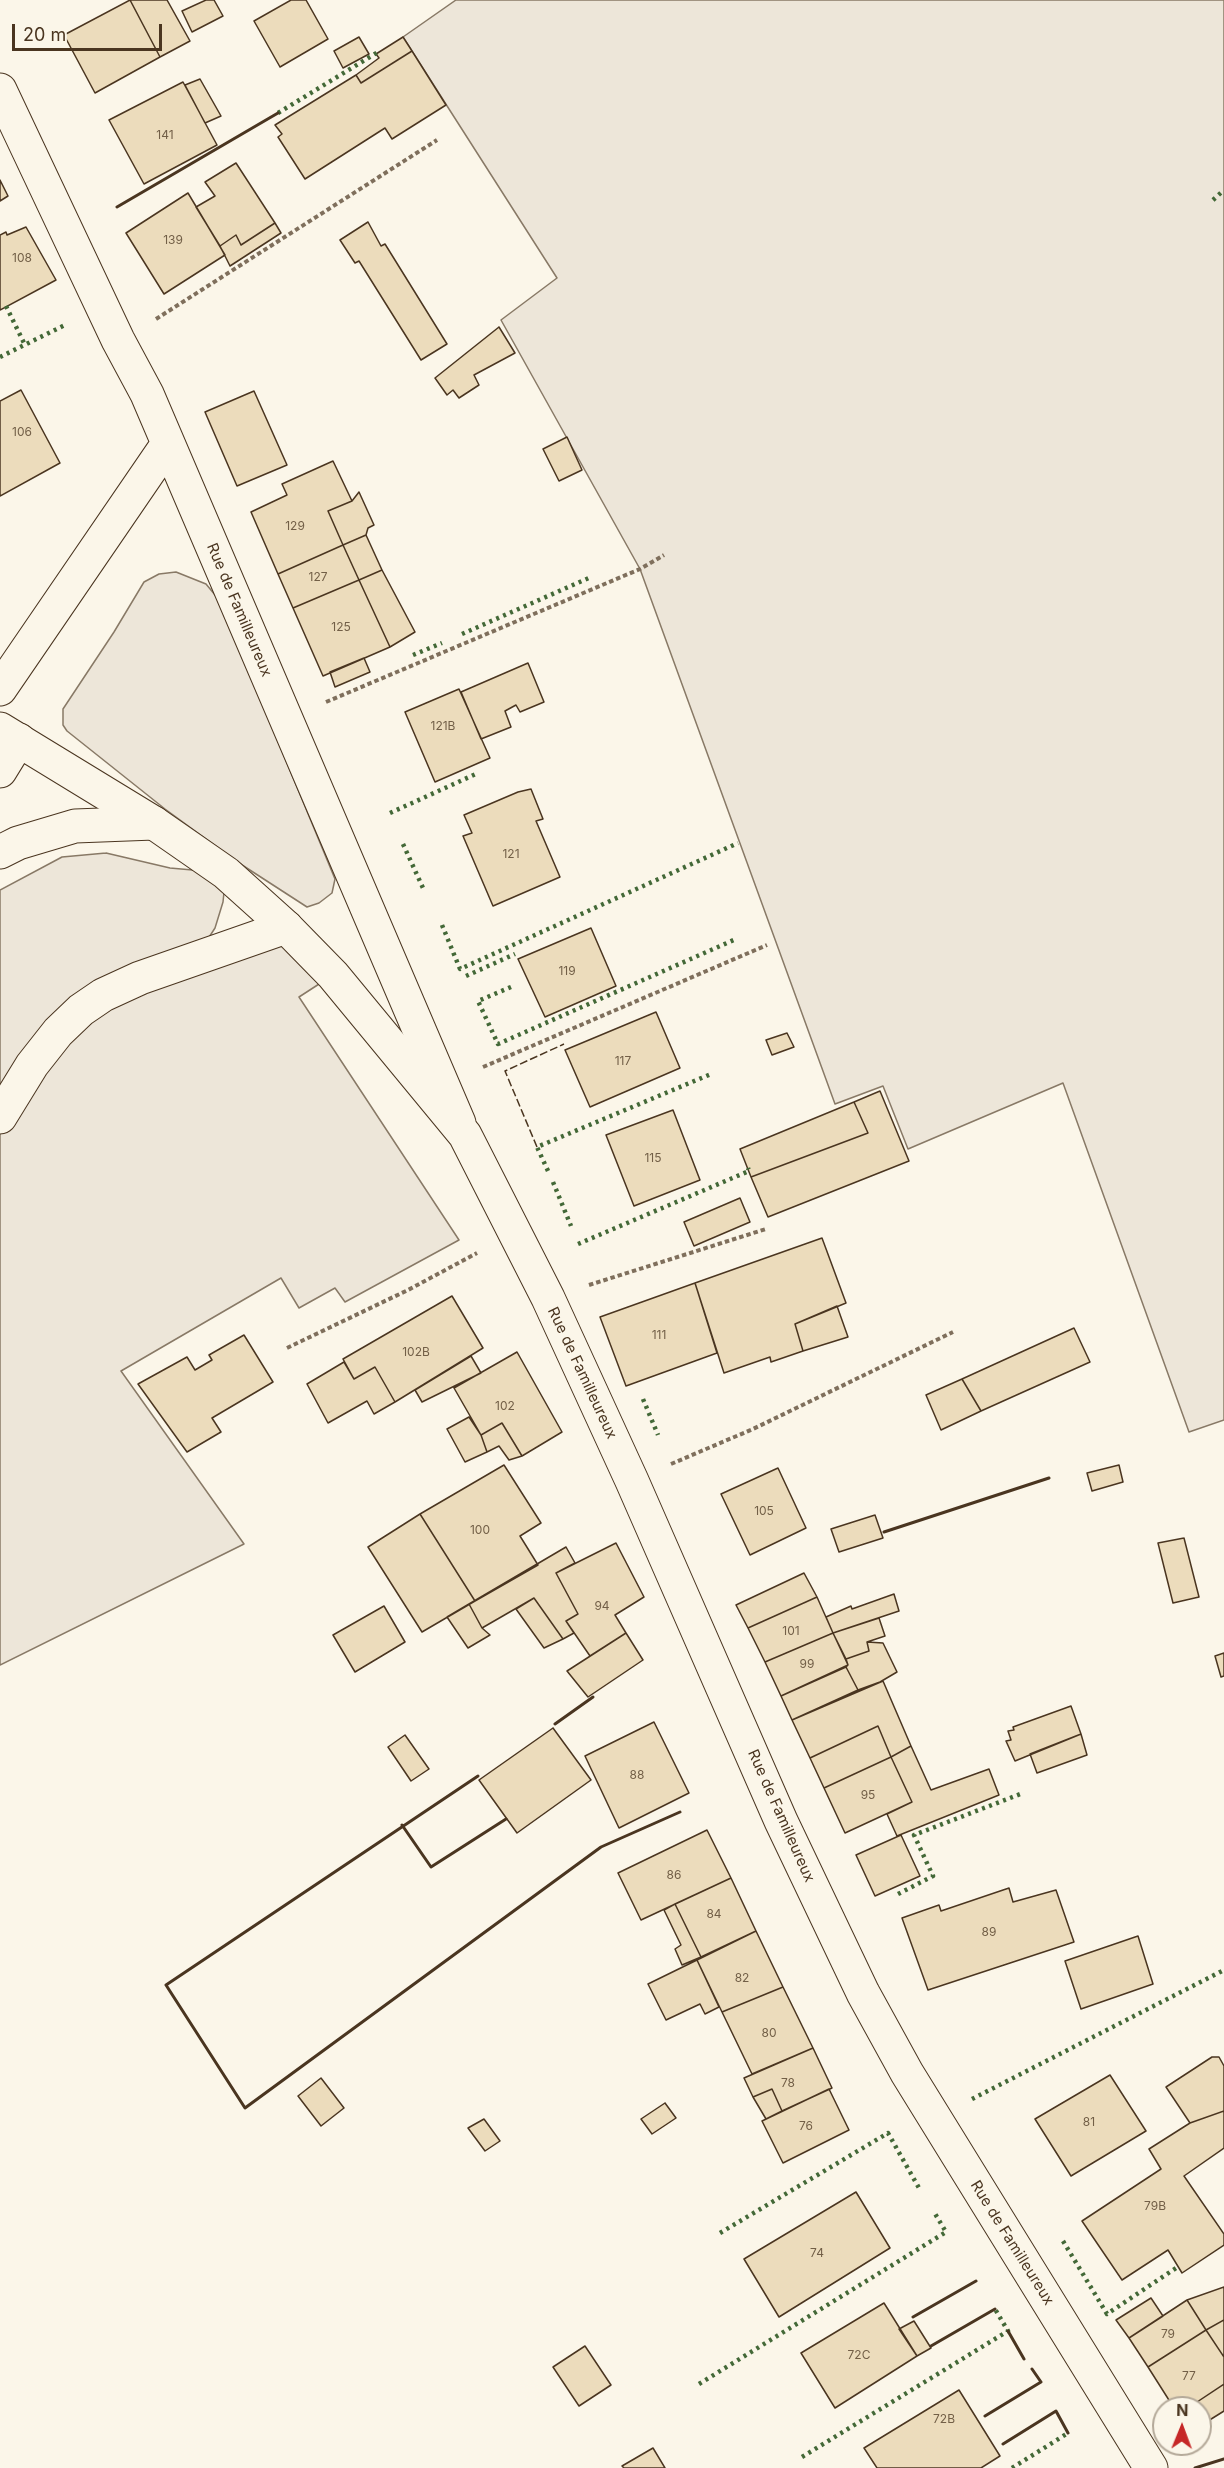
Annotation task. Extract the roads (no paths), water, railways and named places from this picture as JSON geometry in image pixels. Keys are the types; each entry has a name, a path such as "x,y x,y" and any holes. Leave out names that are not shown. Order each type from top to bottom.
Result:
{"main road":[{"name":"Rue de Familleureux","path":"0,90 118,340 147,394 465,1135 548,1298 632,1481 781,1821 863,1993 907,2073 1151,2468"},
{"path":"0,689 167,445"},
{"name":"Rue de Familleureux","path":"9,734 154,823 226,873 286,927 333,975 465,1135"},
{"path":"0,771 9,734"},
{"path":"0,852 18,843 75,826 154,823"},
{"path":"0,1117 32,1065 58,1032 81,1010 103,995 140,978 286,927"}]}
